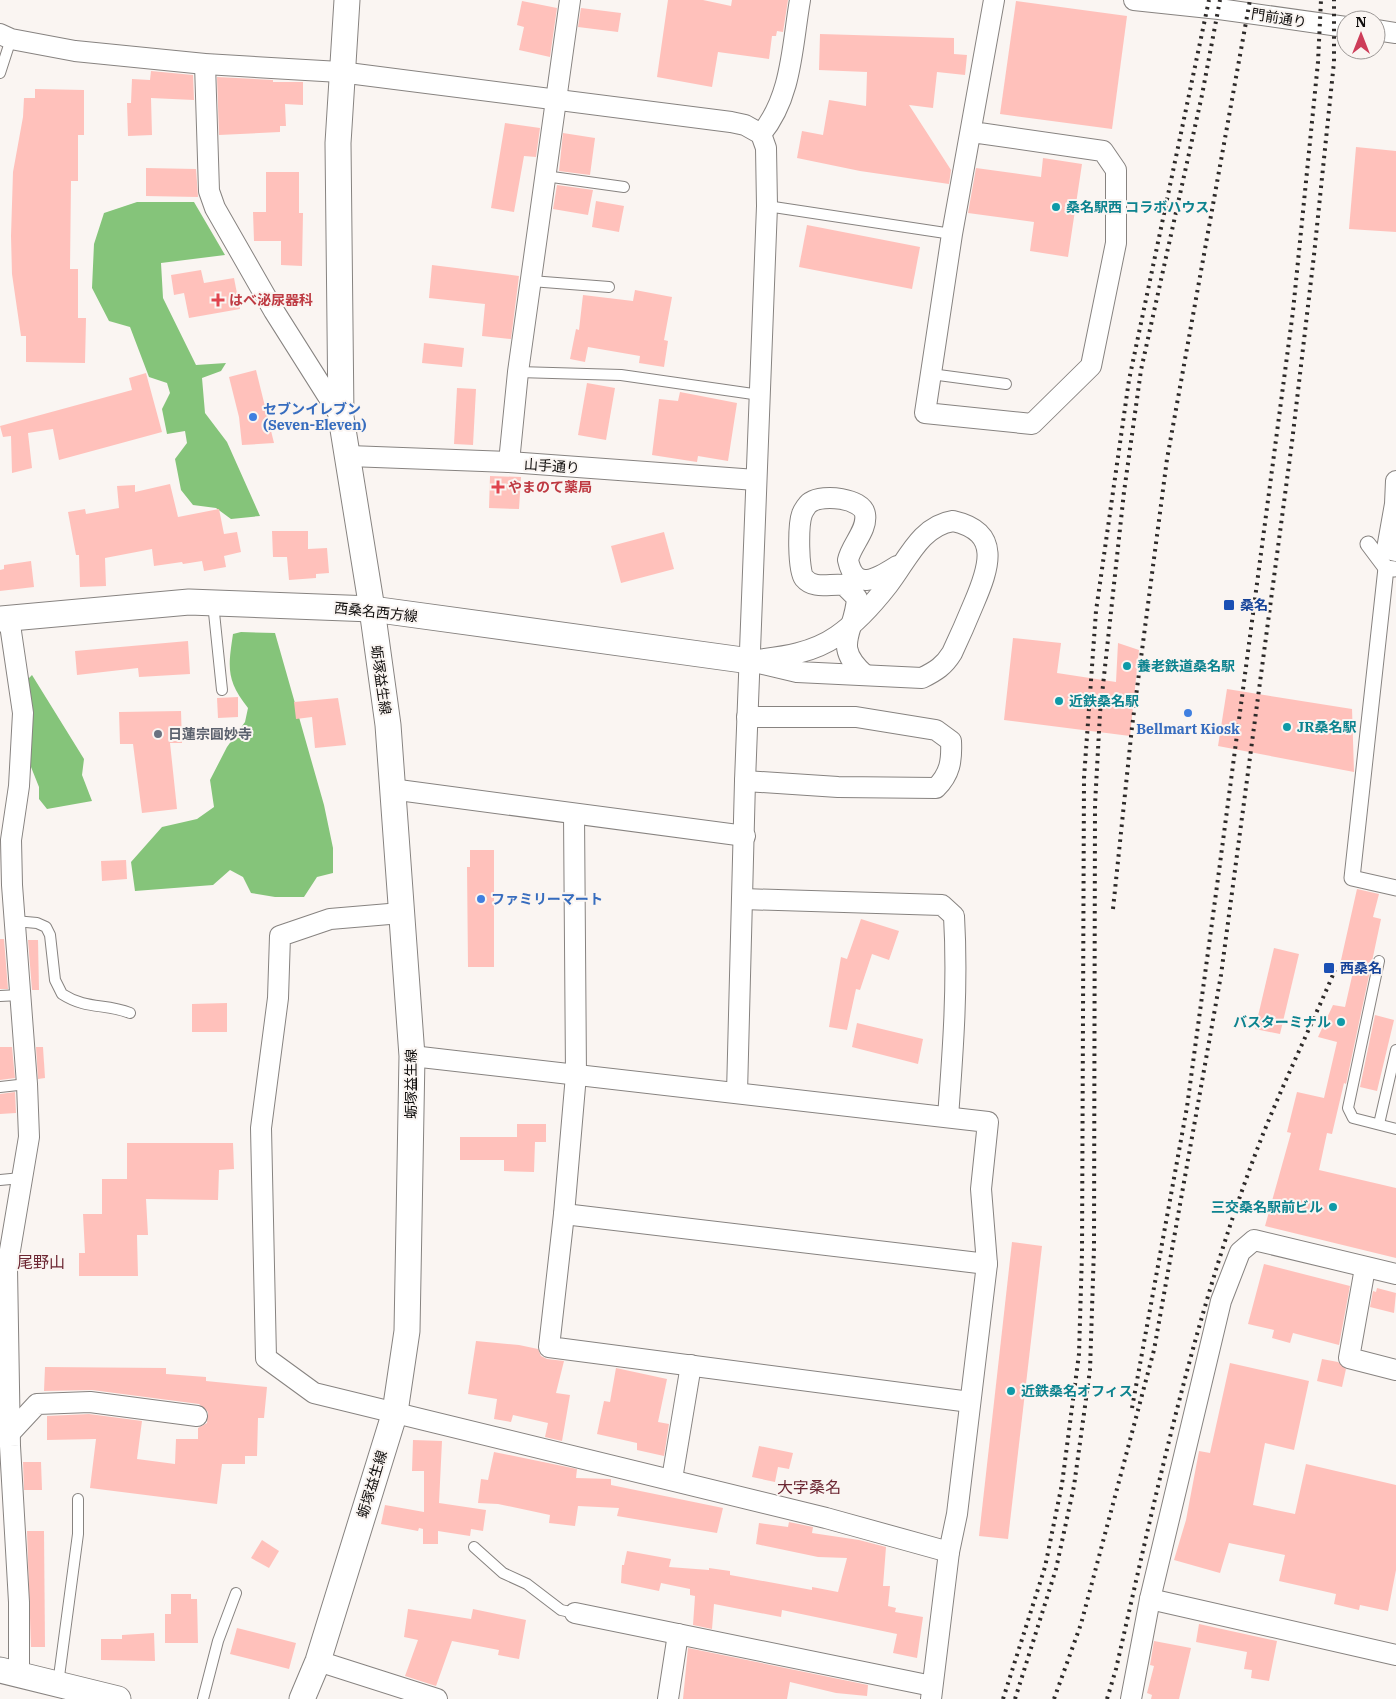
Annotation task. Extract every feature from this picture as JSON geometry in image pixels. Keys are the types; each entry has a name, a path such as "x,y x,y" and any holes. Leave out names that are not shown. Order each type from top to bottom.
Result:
{"street":[{"name":"蛎塚益生線","path":"302,1699 318,1661 395,1412 407,1331 412,1056 391,789 388,724 372,609 341,417 338,143 340,72 347,0"},
{"path":"509,462 518,372 545,176 558,101 570,0"},
{"path":"761,134 773,120 786,86 800,0"},
{"path":"972,132 1103,151 1116,170 1116,243 1091,366 1032,424 925,414 952,234 972,132 994,0"},
{"name":"門前通り","path":"1134,0 1219,9 1336,25"},
{"path":"6,36 75,51 205,64 340,72 731,122 745,125 761,134 766,148 766,206 747,717 737,1093"},
{"path":"205,64 209,191 215,208 274,311 341,417"},
{"name":"山手通り","path":"348,456 509,462 756,480"},
{"path":"1396,480 1395,504 1387,549 1392,563 1352,878 1396,890"},
{"path":"865,675 848,656 846,647 848,627 856,609 856,598 844,585 814,584 805,579 800,568 802,514 810,502 822,499 852,501 863,508 865,523 848,560 853,573 861,580 870,581 905,561"},
{"path":"953,520 968,524 980,533 987,546 986,577 945,664 922,678 797,672 750,661 791,655 815,648 848,627 884,590 927,532 939,523 953,520"},
{"path":"1368,544 1392,563"},
{"name":"西桑名西方線","path":"4,618 125,606 213,602 372,609 750,661"},
{"path":"4,618 22,713 19,786 11,840 10,996 27,1084 29,1137 3,1269 7,1442 19,1602 10,1672 58,1684 83,1694 118,1699"},
{"path":"745,781 838,787 936,788 946,778 952,762 951,741 936,730 856,717 747,717"},
{"path":"391,789 745,836"},
{"path":"574,814 576,1075 550,1347 970,1402"},
{"path":"743,899 942,905 954,916 957,961 955,1025 948,1117"},
{"path":"401,913 330,919 280,936 278,998 261,1128 266,1358 314,1393 672,1479 826,1518 949,1552"},
{"path":"412,1056 988,1122 981,1189 987,1264 957,1514 949,1552 932,1692 678,1634 575,1613"},
{"path":"564,1214 987,1264"},
{"path":"1131,1699 1150,1599 1222,1301 1240,1252 1254,1240 1396,1274"},
{"path":"1365,1268 1349,1358 1396,1370"},
{"path":"672,1479 691,1365"},
{"path":"7,1442 37,1404 90,1402 197,1416"},
{"path":"1150,1599 1396,1655"},
{"path":"668,1699 678,1634"},
{"path":"318,1661 437,1699"}],"lane":[{"path":"0,73 6,36"},
{"path":"545,176 624,187"},
{"path":"766,206 952,234"},
{"path":"531,281 609,287"},
{"path":"518,372 621,375 760,395"},
{"path":"931,374 1006,384"},
{"path":"213,602 222,690"},
{"path":"10,928 37,923 46,928 50,936 55,980 62,994 88,1006 120,1009 130,1012"},
{"path":"1379,961 1348,1108 1353,1118 1396,1129"},
{"path":"1379,1124 1396,1050"},
{"path":"0,1087 27,1084"},
{"path":"0,1180 21,1178"},
{"path":"58,1684 78,1534 78,1499"},
{"path":"474,1547 503,1573 527,1584 561,1610 575,1613"},
{"path":"203,1699 218,1641 236,1594"}],"green space":[{"path":"137,202 194,202 225,255 161,263 163,298 196,365 226,363 221,371 202,378 205,413 227,442 260,516 231,519 216,508 193,505 181,490 175,459 187,443 185,431 167,434 162,409 170,393 167,383 149,377 130,327 109,321 92,288 94,244 104,213"},
{"path":"241,632 275,633 324,805 333,848 333,873 317,877 304,897 275,897 251,893 243,877 230,870 213,885 135,891 131,862 162,827 197,819 214,807 210,780 227,747 245,722 248,708 236,689 230,673 233,634"},
{"path":"32,675 84,759 82,775 92,801 47,809 39,799 39,787 31,767 27,743 27,680"}],"building":[{"path":"668,0 703,0 731,6 732,0 788,0 783,32 777,31 776,36 772,36 769,59 718,52 712,87 657,77"},
{"path":"522,1 557,8 550,57 519,50 524,27 517,25"},
{"path":"1016,1 1127,16 1112,129 1000,114"},
{"path":"581,8 621,13 618,32 578,27"},
{"path":"820,34 954,38 954,54 967,55 965,75 937,72 933,108 909,105 951,170 949,184 860,171 797,158 802,131 823,135 829,100 866,106 867,72 819,70"},
{"path":"151,71 193,75 194,100 151,98 152,135 128,136 127,103 131,103 132,79 150,80"},
{"path":"217,77 273,80 273,82 303,82 303,105 285,104 286,126 280,126 280,132 219,135"},
{"path":"35,89 84,90 84,135 78,135 78,181 71,181 70,269 78,269 78,318 86,318 85,363 26,362 26,336 21,336 12,274 13,172 23,117 24,98 35,98"},
{"path":"505,123 540,128 536,157 524,156 514,212 491,208"},
{"path":"563,133 595,138 590,175 559,171"},
{"path":"1356,147 1396,151 1396,232 1349,229"},
{"path":"1043,158 1082,164 1068,257 1030,251 1034,222 968,213 976,168 1041,177"},
{"path":"146,168 196,169 198,197 146,196"},
{"path":"266,172 299,172 299,213 303,213 302,266 281,265 281,241 254,241 253,212 266,212"},
{"path":"557,185 593,190 588,215 553,209"},
{"path":"596,201 624,206 619,232 592,227"},
{"path":"807,225 920,247 912,289 799,267"},
{"path":"432,265 519,276 511,339 482,336 485,304 429,298"},
{"path":"201,270 204,283 234,278 240,309 189,318 184,293 174,295 171,275"},
{"path":"635,290 672,297 664,340 668,341 664,367 639,363 640,356 588,347 585,362 570,359 576,329 579,330 583,295 633,301"},
{"path":"424,343 464,348 462,367 422,363"},
{"path":"256,370 274,443 242,445 239,417 229,377"},
{"path":"146,373 162,432 59,460 53,429 28,433 32,468 12,473 11,436 3,437 0,426 132,390 129,378"},
{"path":"587,383 615,388 606,440 578,435"},
{"path":"457,388 476,389 473,445 454,444"},
{"path":"680,392 737,403 728,461 698,456 697,462 652,455 659,399 678,401"},
{"path":"490,476 521,477 519,509 489,508"},
{"path":"170,484 178,517 219,509 224,534 237,532 241,552 224,556 226,567 204,571 202,561 154,566 152,549 105,558 106,586 80,587 79,555 76,555 68,512 85,509 86,514 119,508 117,486 135,485 135,492"},
{"path":"272,531 308,531 308,549 327,548 329,573 316,574 316,578 289,580 287,557 273,557"},
{"path":"664,532 674,569 621,583 611,546"},
{"path":"31,561 34,587 0,591 0,570 4,569 4,565"},
{"name":"近鉄桑名駅","path":"1013,638 1061,643 1057,673 1116,682 1118,643 1139,650 1130,736 1004,720"},
{"path":"188,641 190,674 139,677 138,668 77,675 75,651"},
{"name":"JR桑名駅","path":"1227,689 1352,709 1354,772 1218,746"},
{"path":"238,697 238,717 218,718 217,698"},
{"path":"338,698 346,745 315,748 312,717 296,719 294,702"},
{"path":"181,711 182,743 170,743 177,809 142,813 133,744 120,744 119,712"},
{"name":"ファミリーマート","path":"470,850 494,850 494,967 468,967 467,867 470,867"},
{"path":"126,860 127,879 102,881 101,861"},
{"path":"1357,889 1379,894 1373,917 1381,919 1346,1084 1344,1083 1332,1134 1327,1133 1319,1170 1396,1188 1396,1258 1265,1226 1291,1133 1287,1132 1297,1092 1324,1098 1337,1042 1318,1037 1333,1005 1345,1007 1353,972 1339,969"},
{"path":"861,919 899,931 889,960 872,954 860,990 856,989 847,1030 829,1027 841,957 847,959"},
{"path":"0,939 4,939 8,989 0,989"},
{"path":"28,940 38,940 39,990 32,990"},
{"path":"1274,948 1299,954 1280,1034 1255,1029"},
{"path":"227,1003 227,1032 192,1032 192,1004"},
{"path":"1375,1015 1394,1020 1377,1091 1360,1087"},
{"path":"857,1023 923,1039 918,1064 852,1047"},
{"path":"0,1047 12,1047 15,1078 0,1080"},
{"path":"36,1047 43,1047 45,1078 38,1079"},
{"path":"15,1092 16,1113 0,1114 0,1094"},
{"path":"517,1124 546,1124 546,1142 535,1142 534,1172 504,1171 504,1160 460,1160 460,1137 517,1137"},
{"path":"127,1143 233,1143 234,1169 219,1170 218,1200 146,1199 148,1235 137,1235 138,1276 79,1276 79,1253 85,1253 83,1214 102,1214 102,1179 127,1179"},
{"name":"近鉄桑名オフィス","path":"1012,1242 1042,1246 1008,1539 979,1536"},
{"path":"1264,1264 1350,1286 1339,1345 1293,1333 1290,1343 1272,1338 1274,1330 1248,1324"},
{"path":"1377,1288 1396,1293 1394,1313 1370,1307 1373,1291 1376,1292"},
{"path":"476,1341 519,1345 538,1349 541,1356 547,1359 564,1361 556,1393 570,1395 562,1441 545,1437 548,1423 513,1415 511,1422 494,1419 497,1399 468,1394"},
{"path":"1322,1359 1338,1362 1346,1369 1342,1387 1317,1381"},
{"path":"1230,1363 1309,1381 1294,1450 1265,1443 1253,1505 1295,1514 1306,1464 1396,1485 1396,1570 1388,1611 1360,1605 1359,1610 1334,1604 1336,1594 1279,1581 1285,1555 1229,1543 1220,1573 1174,1560 1186,1520 1199,1451 1210,1453"},
{"path":"45,1367 166,1368 166,1374 206,1377 206,1381 267,1387 264,1418 258,1418 257,1456 245,1456 245,1464 222,1464 217,1504 90,1488 96,1439 47,1440 47,1416 89,1414 142,1421 137,1459 175,1464 176,1439 198,1439 198,1428 207,1423 208,1412 199,1404 92,1390 44,1391"},
{"path":"616,1368 667,1379 658,1422 669,1424 664,1456 637,1450 637,1443 597,1434 604,1401 610,1402"},
{"path":"413,1440 442,1441 439,1503 486,1510 483,1531 471,1529 470,1536 438,1531 438,1544 423,1544 423,1529 419,1528 418,1531 381,1524 385,1505 424,1512 424,1471 412,1471"},
{"path":"759,1446 793,1453 789,1469 778,1467 775,1482 752,1477"},
{"path":"494,1452 577,1469 576,1478 611,1479 611,1485 723,1508 717,1533 617,1516 619,1508 578,1506 575,1526 549,1523 550,1515 498,1504 478,1503 481,1479 488,1480"},
{"path":"23,1462 41,1462 42,1490 24,1490"},
{"path":"789,1522 813,1527 812,1533 859,1540 886,1547 883,1586 890,1586 888,1606 896,1608 895,1612 923,1617 917,1658 893,1653 897,1634 782,1610 781,1617 714,1604 712,1629 693,1625 695,1596 690,1595 690,1589 661,1583 659,1591 621,1583 622,1565 624,1565 627,1551 671,1559 669,1567 709,1570 709,1568 730,1571 730,1575 812,1590 812,1587 838,1592 847,1558 818,1557 756,1544 759,1523 788,1527"},
{"path":"27,1531 44,1531 45,1647 31,1647"},
{"path":"262,1540 279,1551 269,1568 251,1558"},
{"path":"171,1594 191,1594 191,1599 197,1599 198,1643 165,1643 165,1614 171,1614"},
{"path":"408,1609 471,1619 473,1609 526,1620 519,1659 498,1655 499,1650 452,1641 436,1686 405,1676 418,1640 404,1637"},
{"path":"1199,1624 1277,1641 1269,1681 1251,1678 1252,1670 1244,1669 1247,1652 1196,1642"},
{"path":"237,1628 296,1643 289,1669 230,1654"},
{"path":"154,1633 155,1661 101,1660 101,1639 122,1639 122,1635"},
{"path":"1154,1641 1191,1648 1179,1699 1151,1699 1152,1695 1147,1693 1154,1666 1150,1665"},
{"path":"688,1648 868,1685 867,1696 836,1693 790,1682 787,1699 683,1699"}],"railway":[{"path":"1003,1699 1045,1567 1062,1484 1079,1354 1082,1253 1084,778 1096,611 1129,380 1209,0"},
{"path":"1015,1699 1056,1569 1074,1486 1090,1370 1094,1248 1095,805 1100,713 1124,492 1141,370 1202,95 1220,0"},
{"path":"1113,909 1132,727 1167,459 1250,0"},
{"path":"1132,1408 1187,1107 1219,871 1293,311 1318,62 1321,0"},
{"path":"1054,1699 1081,1624 1154,1350 1221,975 1292,442 1314,255 1334,62 1334,0"},
{"path":"1107,1699 1116,1669 1178,1405 1214,1275 1258,1147 1335,970"}],"place":[{"name":"桑名駅西 コラボハウス","path":"1056,207"},
{"name":"はべ泌尿器科","path":"218,300"},
{"name":"セブンイレブン (Seven-Eleven)","path":"253,417"},
{"name":"やまのて薬局","path":"498,487"},
{"name":"桑名","path":"1229,605"},
{"name":"養老鉄道桑名駅","path":"1127,666"},
{"name":"近鉄桑名駅","path":"1059,701"},
{"name":"Bellmart Kiosk","path":"1188,713"},
{"name":"JR桑名駅","path":"1287,727"},
{"name":"日蓮宗圓妙寺","path":"158,734"},
{"name":"ファミリーマート","path":"481,899"},
{"name":"西桑名","path":"1329,968"},
{"name":"バスターミナル","path":"1341,1022"},
{"name":"三交桑名駅前ビル","path":"1333,1207"},
{"name":"近鉄桑名オフィス","path":"1011,1391"}],"district":[{"name":"尾野山","path":"41,1262"},
{"name":"大字桑名","path":"809,1487"}]}
